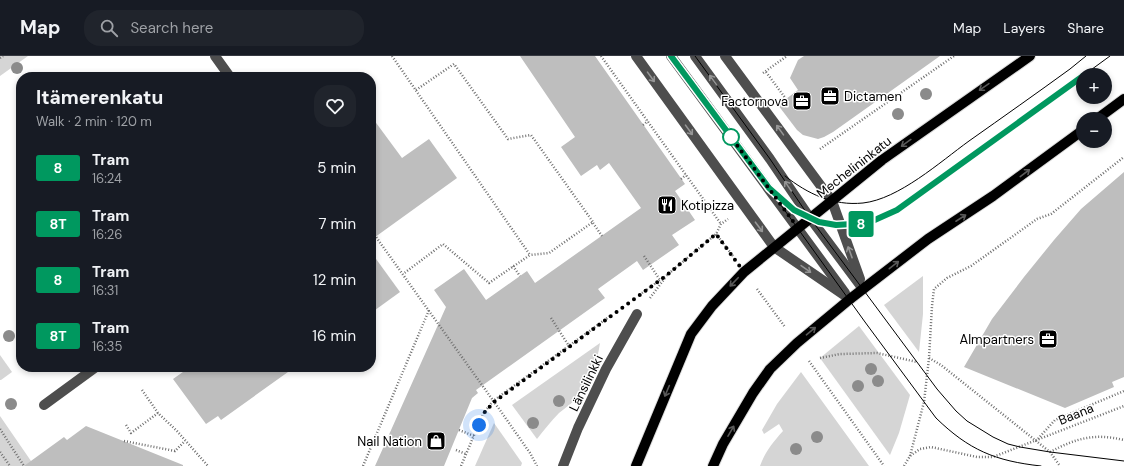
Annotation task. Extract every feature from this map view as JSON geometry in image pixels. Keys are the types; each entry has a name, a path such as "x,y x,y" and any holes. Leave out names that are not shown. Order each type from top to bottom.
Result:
{"main road":[{"name":"Mechelininkatu","path":"636,466 691,334 712,306 744,272 882,160 1030,56"},
{"path":"1106,112 1124,99"},
{"path":"713,466 723,444 753,393 770,368 797,343 850,299 928,239 993,196 1076,135"}],"street":[{"path":"215,56 226,72"},
{"path":"636,56 774,247 850,299"},
{"path":"671,56 850,299"},
{"path":"695,56 770,159 810,218 864,289"},
{"path":"725,56 832,201 864,289"},
{"name":"Länsilinkki","path":"563,466 578,428 606,369 637,314"},
{"path":"44,405 89,372"}],"path":[{"path":"392,56 530,255"},
{"path":"601,56 721,224 716,234 667,275 636,298"},
{"path":"762,75 787,56"},
{"path":"803,162 954,56"},
{"path":"416,90 454,64 508,139 531,135 602,236"},
{"path":"766,72 786,99"},
{"path":"643,125 648,121"},
{"path":"904,466 910,456 924,402 934,289 947,278 971,266 1037,219 1051,214 1124,157"},
{"path":"681,179 686,175"},
{"path":"403,274 443,244 489,283 530,255 549,252 592,223"},
{"path":"716,234 797,343 884,466"},
{"path":"376,237 530,453 537,466"},
{"path":"644,256 660,280"},
{"path":"513,266 520,276"},
{"path":"637,314 667,275"},
{"path":"363,466 429,310"},
{"path":"461,466 483,414 494,402 612,315"},
{"path":"550,318 569,346"},
{"path":"820,358 840,354 877,353 918,362"},
{"path":"929,358 941,365 1035,442 1050,452 1060,466"},
{"path":"142,390 158,413 208,466"},
{"path":"910,456 920,449 931,447 977,457 993,457 1035,442 1054,420 1124,391"},
{"name":"Baana","path":"1035,442 1124,406"},
{"path":"126,425 131,433 158,413"},
{"path":"0,429 24,466"},
{"path":"459,430 474,436"},
{"path":"1050,452 1079,439 1098,436 1124,440"},
{"path":"124,441 175,451 185,440"},
{"path":"456,450 466,454"},
{"path":"0,452 10,466"}],"shaded area":[{"path":"0,56 28,56 0,76"},
{"path":"923,276 923,314 919,352 884,305"},
{"path":"859,326 910,395 899,433 890,455 820,358"},
{"path":"600,343 595,365 585,386 576,399 550,422 537,439 512,405"},
{"path":"0,355 12,372 1,380 0,380"},
{"path":"801,372 869,466 760,466 764,456 783,431 779,424 764,434 762,430 777,404"},
{"path":"0,416 31,461 35,466 0,466"},
{"path":"494,423 522,463 521,466 475,466"}],"building":[{"path":"520,56 595,56 685,184 675,191 695,220 672,235 679,245 643,270 637,261 598,289 605,298 476,390 478,393 472,398 444,466 375,466 446,307 434,290 464,269 486,300 527,271 535,283 641,208 609,163 600,170 597,165 581,176 561,147 575,137"},
{"path":"804,56 940,56 833,132 818,139 803,135 797,130 778,105 798,90 790,78 798,60"},
{"path":"376,123 402,158 429,139 457,178 376,236"},
{"path":"1124,172 1124,377 1112,382 1114,387 1065,408 964,367 992,319 1054,240 1081,209"},
{"path":"376,259 400,292 376,309"},
{"path":"183,372 288,372 221,420 218,416 206,424 173,379"},
{"path":"86,426 183,466 24,466 64,437 67,440"}],"tram line":[{"path":"671,56 755,171 770,189 791,207 802,214 827,223 841,225 855,225 872,221 897,210 1076,81"},
{"name":"8","path":"671,56 769,188 794,210 804,216 819,222 836,225 868,223 897,210 1076,81"},
{"path":"695,56 770,159 810,218 937,389 956,411 967,421 993,437 1008,444 1050,452 1124,461"},
{"path":"785,176 812,193 831,201 841,203 863,203 891,195 932,169 1086,56"},
{"path":"1094,68 1110,56"},
{"path":"778,201 936,418 960,438 984,452 1010,461 1041,466"}],"place":[{"name":"Dictamen","path":"830,96"},
{"name":"Factornova","path":"802,101"},
{"name":"Kotipizza","path":"667,205"},
{"name":"Almpartners","path":"1048,339"},
{"name":"Nail Nation","path":"436,441"}],"route":[{"path":"479,425 483,414 494,402 667,275 716,234 744,272 798,228 731,137"}]}
